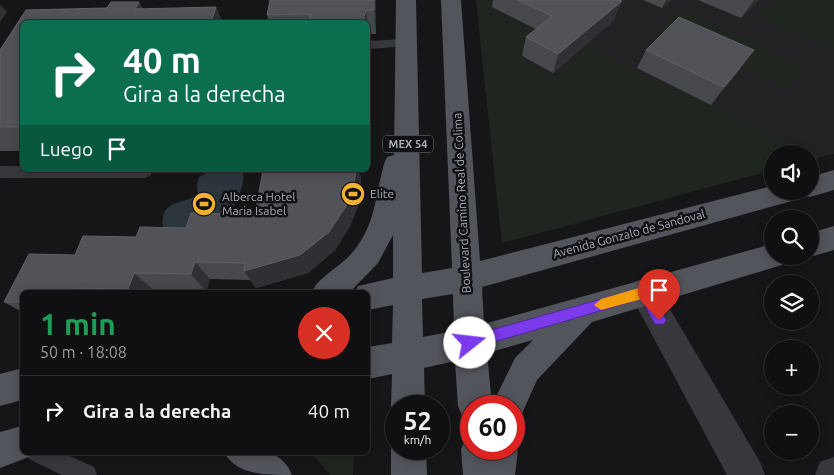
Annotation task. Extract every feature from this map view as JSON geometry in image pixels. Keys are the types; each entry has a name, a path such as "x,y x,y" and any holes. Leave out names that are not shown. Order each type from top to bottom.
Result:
{"main road":[{"name":"MEX 54","path":"406,0 408,109 406,355 408,395"},
{"name":"Boulevard Camino Real de Colima","path":"451,0 466,278 475,395"},
{"path":"331,290 339,286 358,266 384,226 408,109"},
{"path":"819,184 834,180"},
{"name":"Avenida Gonzalo de Sandoval","path":"370,296 466,278 764,198"},
{"path":"819,242 834,238"},
{"path":"370,363 470,343 764,258"},
{"path":"513,395 526,369 583,310"},
{"path":"0,390 20,385"},
{"path":"244,455 274,475"},
{"path":"408,460 409,475"},
{"path":"480,460 481,475"},
{"path":"497,475 499,460"}],"street":[{"path":"644,292 747,475"}],"lane":[{"path":"370,45 406,43"},
{"path":"0,172 145,172"},
{"path":"39,455 86,475"}],"shaded area":[{"path":"476,0 834,0 834,154 819,158 819,145 764,145 764,172 502,243"},
{"path":"476,0 498,0 488,8 541,36 516,56 553,77 587,47 793,145 764,145 764,172 502,243"},
{"path":"774,0 834,0 834,48 759,17"},
{"path":"678,10 804,65 788,88 659,28"},
{"name":"Alberca Hotel Maria Isabel","path":"208,172 243,172 241,189 232,208 217,224 208,229 198,232 185,232 163,229 163,219 169,207 198,194 197,185 199,177"},
{"path":"313,455 354,455 353,475 331,475"}],"building":[{"path":"270,0 374,0 374,10 366,10 364,20 309,20 310,14 267,15"},
{"path":"518,0 622,1 558,54 526,37 552,16"},
{"path":"111,2 139,2 135,9 216,7 212,20 20,20 20,127 0,127 0,50 26,10 107,8"},
{"path":"679,17 754,50 724,87 646,50"},
{"path":"263,172 356,172 354,185 346,206 329,232 300,255 244,271 245,263 195,262 191,274 134,273 128,289 20,290 20,302 4,302 29,254 75,255 83,236 136,237 140,227 186,228 191,213 255,214"}],"slow traffic":[{"path":"601,305 642,293"}],"place":[{"name":"Elite","path":"353,194"},
{"name":"Alberca Hotel Maria Isabel","path":"204,204"}],"route":[{"path":"470,343 644,292 659,320"}]}
